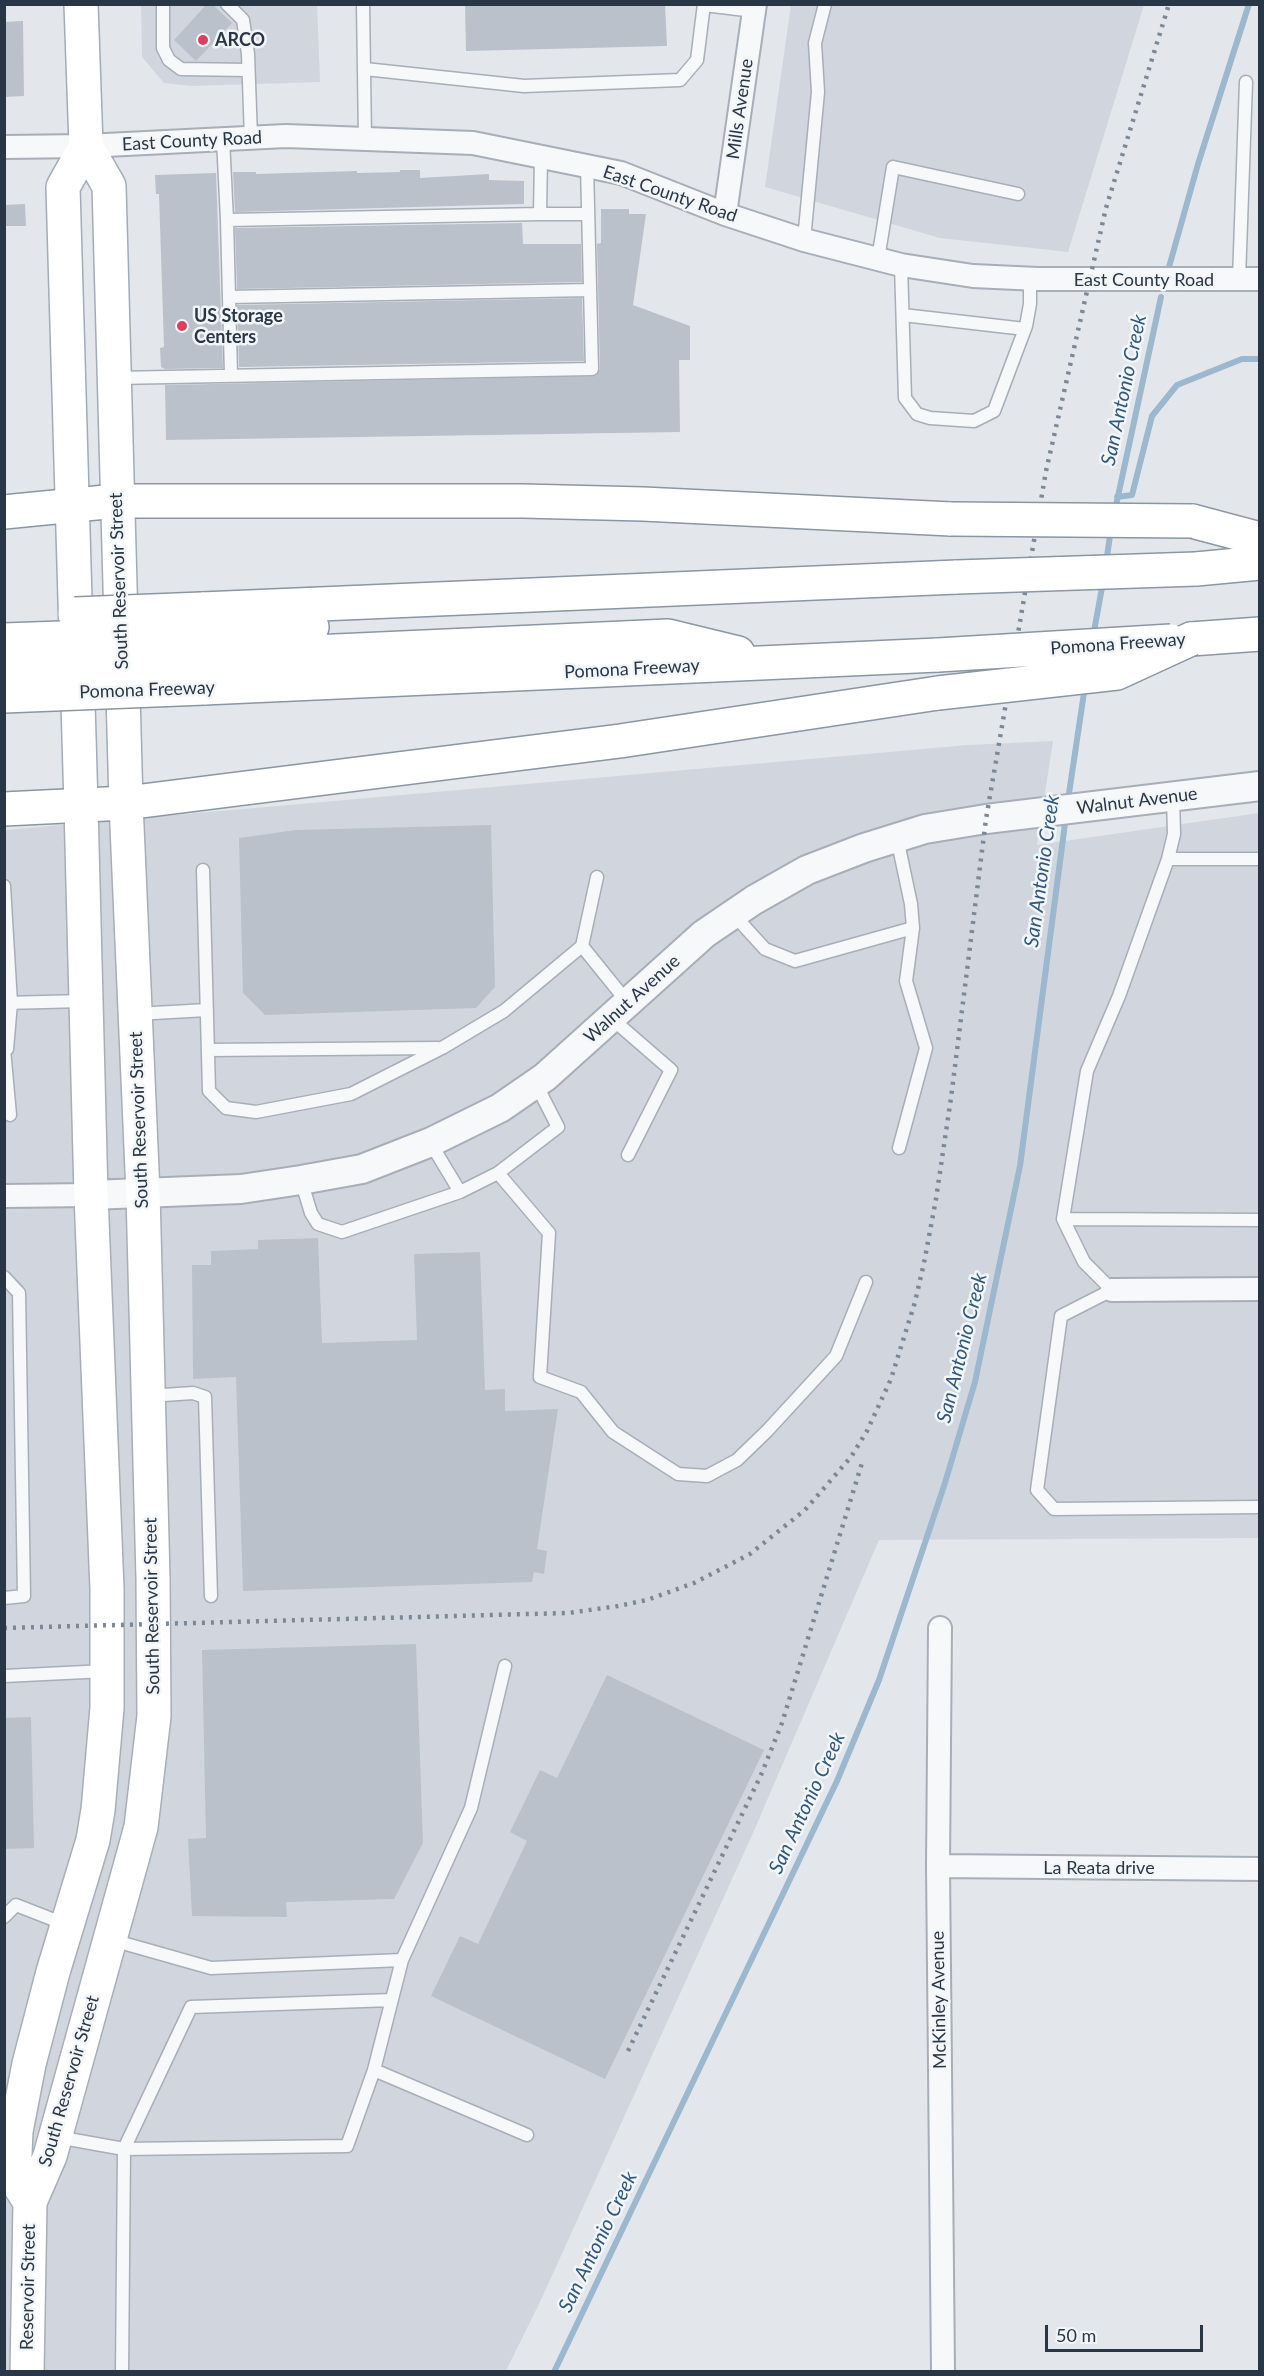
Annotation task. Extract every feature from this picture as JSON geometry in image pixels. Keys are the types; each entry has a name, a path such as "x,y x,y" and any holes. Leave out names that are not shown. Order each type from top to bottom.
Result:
{"main road":[{"name":"South Reservoir Street","path":"21,2200 56,2137 111,1940 141,1827 154,1716 148,1396 116,501 109,186 86,146 81,4"},
{"name":"South Reservoir Street","path":"21,2200 14,2177 16,2131 29,2064 93,1840 99,1810 107,1708 107,1589 91,1195 74,504 63,187 86,146"},
{"path":"4,513 116,501 643,504 951,519 1192,522 1260,539"},
{"name":"Pomona Freeway","path":"4,696 203,647 763,584 1196,569 1260,563"},
{"name":"Pomona Freeway","path":"4,618 203,647 775,662 938,655 1260,634"},
{"path":"4,809 126,803 620,741 938,693 1117,673 1191,639"},
{"path":"4,640 203,647"},
{"path":"4,665 203,647"},
{"path":"68,1925 111,1940"},
{"path":"16,2131 56,2137"},
{"name":"Reservoir Street","path":"21,2200 27,2372"}],"street":[{"name":"Mills Avenue","path":"725,214 754,8"},
{"name":"East County Road","path":"4,147 86,146 286,136 473,143 621,173 725,214 804,240 901,265 973,276 1030,279 1249,279"},
{"name":"Walnut Avenue","path":"4,1196 241,1189 362,1168 430,1142 500,1108 536,1084 704,934 807,870 896,837 987,819 1260,786"},
{"path":"1112,1290 1260,1289"},
{"name":"McKinley Avenue","path":"940,1628 938,1866 943,2372"},
{"name":"La Reata drive","path":"938,1866 1260,1869"}],"lane":[{"path":"163,4 163,48 169,60 181,69 248,70"},
{"path":"227,4 243,20 251,138"},
{"path":"363,4 365,139"},
{"path":"804,240 818,92 816,43 825,4"},
{"path":"365,69 524,86 680,80 697,60 704,5 754,8"},
{"path":"1246,82 1249,279"},
{"path":"223,139 231,375"},
{"path":"540,214 541,157"},
{"path":"115,378 592,369 587,166"},
{"path":"878,259 893,167 1017,194"},
{"path":"227,220 588,214"},
{"path":"901,265 905,398 917,414 930,418 974,421 994,411 1025,329 1030,304 1030,279"},
{"path":"229,297 590,290"},
{"path":"903,315 1025,329"},
{"path":"1173,797 1174,834 1168,859 1119,996 1087,1071 1063,1219 1084,1262 1112,1290 1061,1317 1037,1490 1054,1509 1260,1507"},
{"path":"896,837 914,928 906,981 927,1048 899,1148"},
{"path":"1168,859 1260,858"},
{"path":"203,870 209,1091 226,1108 256,1112 351,1094 442,1048 504,1011 582,946 597,877"},
{"path":"4,886 8,1003 6,1049 10,1115"},
{"path":"734,914 765,949 795,961 914,928"},
{"path":"582,946 619,1011 671,1070 628,1155"},
{"path":"8,1003 85,1001"},
{"path":"135,1014 207,1010"},
{"path":"208,1050 442,1048"},
{"path":"301,1180 311,1213 318,1224 342,1232 460,1191 498,1173 558,1127 536,1084"},
{"path":"430,1142 460,1191"},
{"path":"498,1173 549,1233 540,1377 581,1392 613,1432 678,1474 707,1476 737,1460 767,1431 836,1356 866,1282"},
{"path":"1063,1219 1260,1220"},
{"path":"4,1277 19,1293 24,1596 4,1598"},
{"path":"148,1396 193,1393 205,1397 211,1596"},
{"path":"56,2137 124,2149 346,2146 374,2070 402,1960 471,1808 505,1666"},
{"path":"4,1676 107,1671"},
{"path":"4,1917 16,1905 68,1925"},
{"path":"111,1940 211,1968 402,1960"},
{"path":"122,2372 124,2149 191,2007 392,2000"},
{"path":"374,2070 526,2135"}],"shaded area":[{"path":"141,5 317,5 320,82 192,86 164,83 142,57"},
{"path":"791,5 1144,5 1068,252 940,238 765,187"},
{"path":"1053,741 1037,845 1259,813 1259,1538 879,1540 753,1833 540,2302 506,2371 5,2372 5,830 968,745"}],"building":[{"path":"207,4 212,4 232,23 196,61 174,40"},
{"path":"465,4 665,4 667,46 466,51"},
{"path":"23,21 24,96 4,97 4,22"},
{"path":"400,170 420,170 420,178 489,174 489,180 524,181 524,204 235,212 233,172 256,172 256,174 357,171 357,173 400,172"},
{"path":"216,173 223,368 165,369 161,367 160,348 164,347 159,194 156,194 155,175"},
{"path":"25,204 26,226 4,226 4,205"},
{"path":"601,209 629,209 629,214 646,214 633,305 690,326 690,360 679,360 680,432 166,440 165,385 596,376 600,369 597,244 601,243"},
{"path":"522,223 523,244 581,244 582,282 237,289 235,228"},
{"path":"582,298 584,361 239,367 237,305"},
{"path":"491,825 495,987 476,1008 265,1015 243,993 239,838 296,830"},
{"path":"318,1238 322,1343 417,1340 414,1254 480,1252 485,1390 505,1389 505,1411 558,1409 537,1549 547,1551 544,1574 534,1572 532,1582 243,1591 236,1377 193,1379 192,1265 211,1265 211,1251 258,1249 258,1240"},
{"path":"416,1644 423,1843 394,1899 286,1902 287,1917 192,1916 188,1839 206,1838 202,1650"},
{"path":"607,1675 764,1750 605,2079 431,1996 460,1936 478,1944 527,1841 510,1832 540,1770 557,1778"},
{"path":"31,1717 34,1848 4,1849 4,1718"}],"waterway":[{"name":"San Antonio Creek","path":"1169,267 1198,164 1249,4"},
{"name":"San Antonio Creek","path":"1115,510 1161,297"},
{"path":"1117,497 1132,495 1152,416 1177,385 1242,359 1260,359"},
{"name":"San Antonio Creek","path":"1106,563 1111,529"},
{"name":"San Antonio Creek","path":"1093,637 1103,582"},
{"name":"San Antonio Creek","path":"1068,800 1085,686"},
{"name":"San Antonio Creek","path":"554,2372 837,1781 879,1680 944,1486 975,1382 1020,1166 1066,816"}],"railway":[{"path":"4,1628 568,1613 618,1606 647,1600 694,1583 750,1554 805,1510 851,1457 867,1431 891,1379 915,1302 924,1263 951,1098 986,819 1046,471 1106,208 1169,4"},
{"path":"628,2051 761,1775 782,1723 862,1463"}],"place":[{"name":"ARCO","path":"203,40"},
{"name":"US Storage Centers","path":"182,326"}]}
